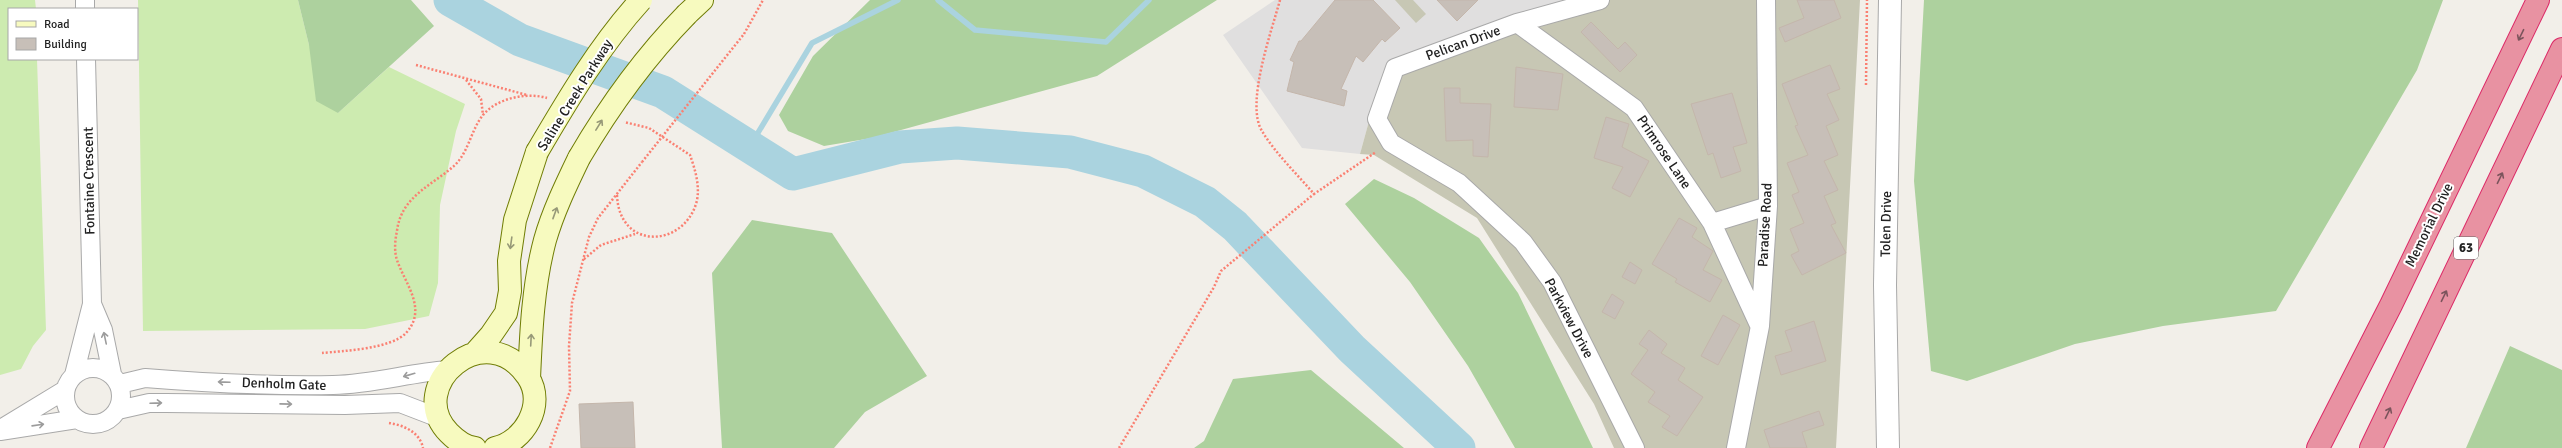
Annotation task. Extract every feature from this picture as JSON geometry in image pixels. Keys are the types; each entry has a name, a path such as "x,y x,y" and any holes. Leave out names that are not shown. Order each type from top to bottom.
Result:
{"highway":[{"name":"Memorial Drive","path":"2318,448 2391,305 2538,0"},
{"name":"63","path":"2371,448 2562,49"},
{"path":"2304,448 2391,305"}],"main road":[{"name":"Saline Creek Parkway","path":"474,353 491,335 506,313 510,291 509,261 515,220 537,152 590,68 624,19 641,0"},
{"path":"529,379 532,313 545,240 556,208 579,158 627,82 659,42 694,7"},
{"path":"475,448 457,441 444,432 436,399 440,384 448,370 460,359 474,353 492,352 506,357 520,366 529,379 534,394 531,416 527,426 517,438 500,447"}],"street":[{"name":"Pelican Drive","path":"1389,138 1377,118 1395,68 1517,23 1600,0"},
{"name":"Paradise Road","path":"1736,448 1760,326 1768,206 1766,0"},
{"name":"Tolen Drive","path":"1888,448 1884,285 1890,0"},
{"name":"Primrose Lane","path":"1517,23 1634,108 1712,223 1760,326"},
{"name":"Fontaine Crescent","path":"69,383 92,304 86,60"},
{"name":"Parkview Drive","path":"1389,138 1459,183 1523,242 1552,282 1635,448"},
{"path":"1712,223 1768,206"},
{"name":"Fontaine Crescent","path":"92,304 103,330 116,379"},
{"path":"97,367 116,379 122,402 118,410 104,422 90,424 77,419 0,430 69,383 81,370 97,367"},
{"name":"Denholm Gate","path":"116,379 145,378 334,385 387,381 415,373 448,370"},
{"path":"69,383 67,406 77,419"},
{"name":"Denholm Gate","path":"118,410 149,404 166,403 345,405 400,402 444,432"}],"path":[{"path":"550,448 570,391 569,346 572,303 589,237 598,218 744,34 763,0"},
{"path":"1280,0 1268,42 1255,112 1261,130 1314,194"},
{"path":"416,65 466,80 527,95"},
{"path":"466,80 480,99 483,115"},
{"path":"1119,448 1210,294 1221,271 1314,194 1389,138"},
{"path":"583,259 601,246 635,234"},
{"path":"386,422 399,424 409,429 417,435 423,448"}],"shaded area":[{"path":"1275,0 1571,0 1380,81 1360,154 1302,148 1223,35"},
{"path":"1395,0 1413,0 1426,14 1416,23"},
{"path":"1571,0 1860,0 1836,448 1614,448 1594,404 1477,218 1374,155 1360,154 1380,81 1411,52 1495,27"}],"green space":[{"path":"0,0 35,0 36,8 8,8 8,60 37,60 46,330 33,346 21,369 0,375"},
{"path":"138,0 298,0 309,45 338,113 389,67 465,104 456,131 440,205 438,283 429,316 365,329 143,331"},
{"path":"298,0 411,0 434,26 338,113 316,101 309,45"},
{"path":"870,0 1217,0 1097,76 872,138 824,146 788,131 779,115 813,56"},
{"path":"1924,0 2443,0 2417,70 2276,311 2163,326 2075,344 1967,381 1931,371 1914,181"},
{"path":"1374,179 1414,198 1479,238 1518,293 1593,448 1515,448 1468,366 1410,282 1345,204"},
{"path":"752,220 832,233 927,376 865,412 834,448 722,448 712,273"},
{"path":"2510,346 2562,370 2562,448 2466,448"},
{"path":"1311,370 1404,448 1194,448 1204,441 1233,379"}],"building":[{"path":"1335,0 1373,0 1400,28 1385,42 1382,39 1363,62 1356,56 1341,89 1347,91 1344,106 1287,91 1294,62 1290,60 1299,41 1301,41"},
{"path":"1437,0 1478,0 1457,21"},
{"path":"1797,0 1834,0 1841,18 1785,42 1779,28 1804,18"},
{"path":"1591,22 1618,49 1625,42 1637,55 1620,72 1581,32"},
{"path":"1830,65 1840,89 1827,94 1839,120 1826,126 1838,155 1824,161 1838,190 1824,196 1836,223 1831,225 1846,253 1802,275 1791,255 1799,251 1790,229 1804,223 1792,195 1799,192 1787,163 1808,155 1795,126 1798,125 1782,84"},
{"path":"1516,67 1563,74 1558,110 1514,107"},
{"path":"1444,88 1460,88 1460,103 1491,104 1488,157 1473,156 1473,140 1446,141"},
{"path":"1732,93 1747,143 1733,147 1741,171 1721,178 1713,153 1708,155 1691,104"},
{"path":"1606,117 1629,124 1622,147 1649,161 1630,197 1612,188 1623,167 1594,158"},
{"path":"1679,218 1697,228 1692,237 1713,251 1703,270 1722,280 1710,302 1675,282 1677,279 1652,264"},
{"path":"1630,262 1642,270 1635,284 1622,277"},
{"path":"1612,294 1624,302 1615,319 1602,312"},
{"path":"1723,315 1740,325 1718,365 1701,356"},
{"path":"1814,321 1826,361 1781,375 1775,356 1792,351 1785,331"},
{"path":"1649,330 1667,344 1661,353 1685,368 1678,380 1703,397 1677,436 1662,427 1670,416 1648,402 1655,392 1631,374 1648,350 1639,344"},
{"path":"633,402 635,448 581,448 579,404"},
{"path":"1819,411 1824,425 1802,432 1807,448 1770,448 1764,430"}],"waterway":[{"path":"450,0 520,40 663,92 793,174 900,147 957,143 1070,152 1143,171 1205,202 1235,226 1352,349 1459,448"},
{"path":"750,146 812,43 898,0"},
{"path":"938,0 975,30 1106,42 1149,0"}]}
